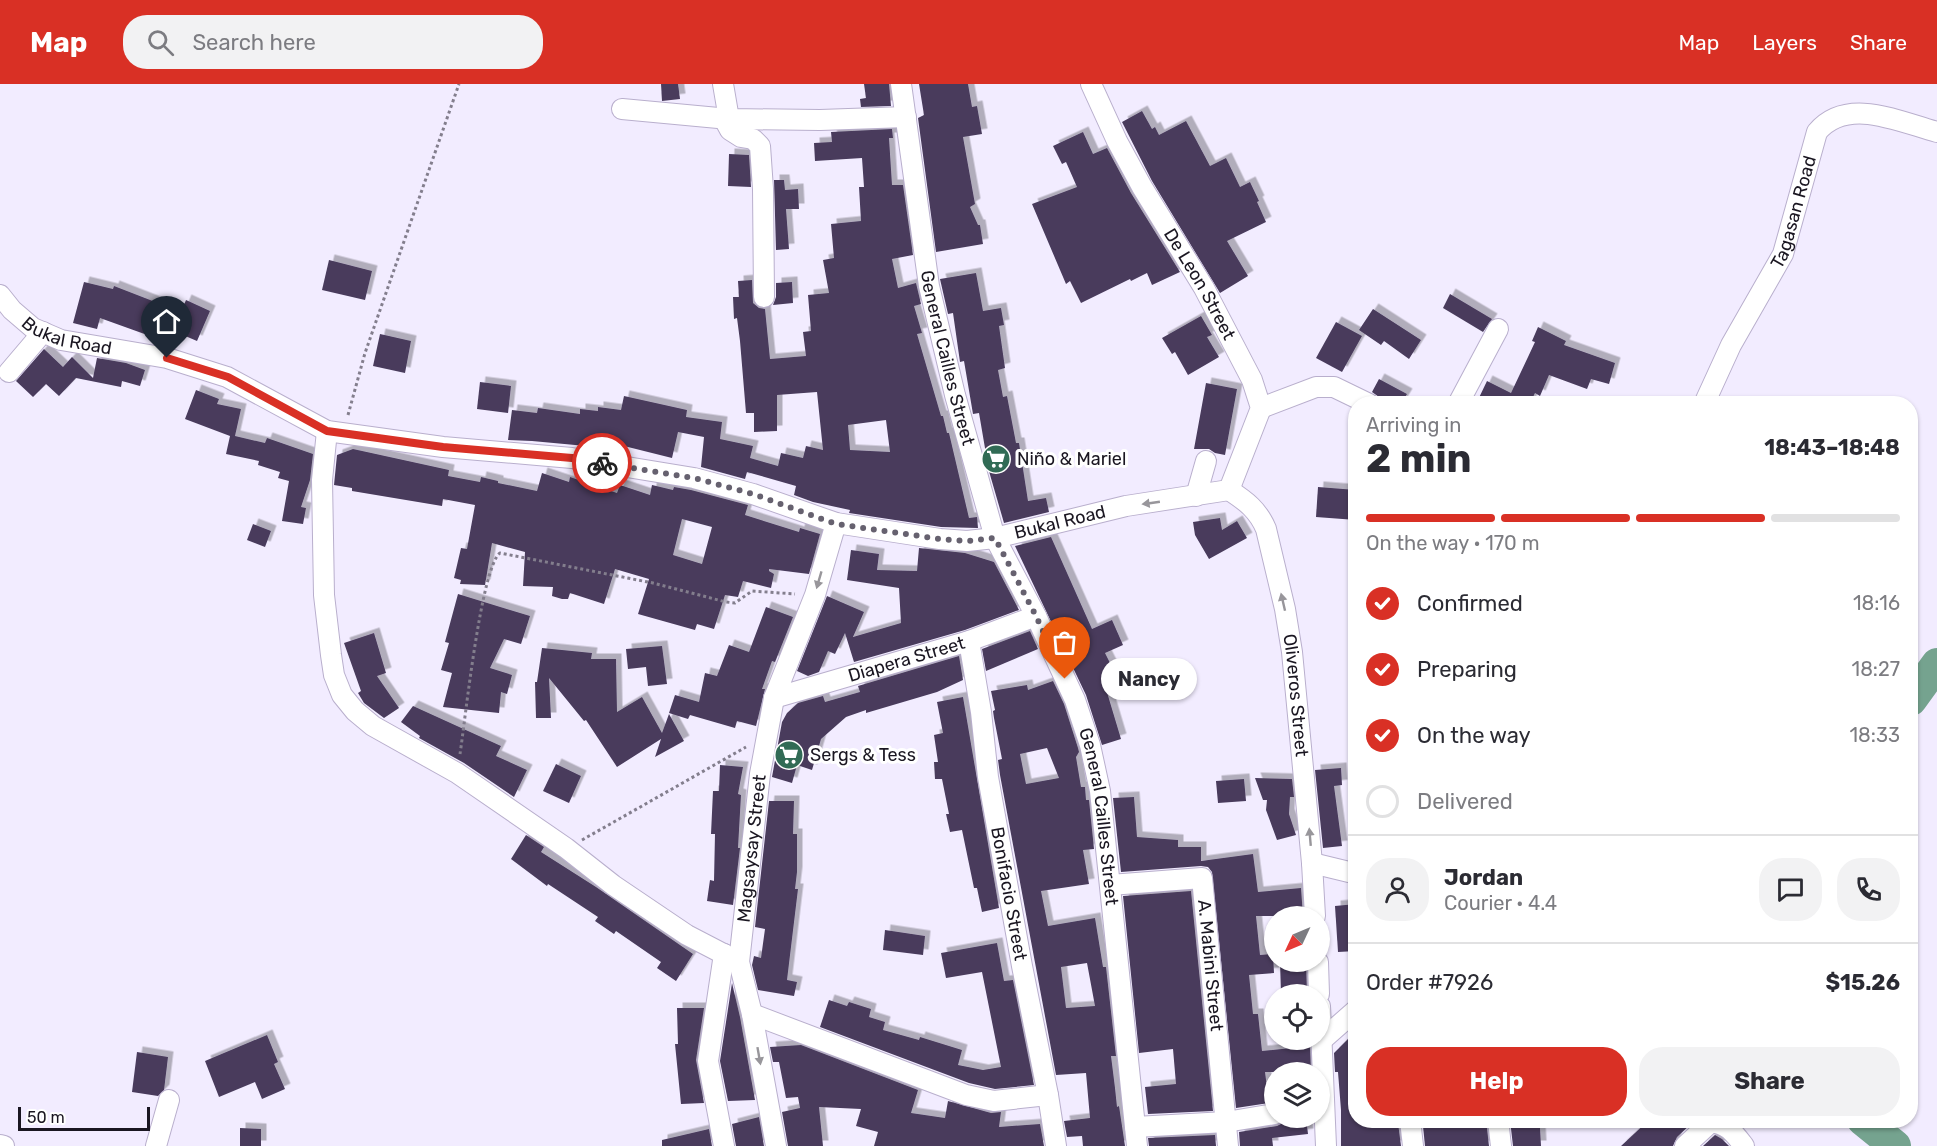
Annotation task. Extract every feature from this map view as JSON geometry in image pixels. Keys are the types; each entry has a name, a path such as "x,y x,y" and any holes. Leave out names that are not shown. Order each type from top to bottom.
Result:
{"street":[{"path":"723,84 730,130 741,137 753,139 760,146 763,189 764,297"},
{"name":"General Cailles Street","path":"901,84 928,286 955,395 995,538 1036,616 1075,700 1090,745 1100,791 1136,1136"},
{"name":"De Leon Street","path":"1091,84 1117,141 1142,187 1204,288 1252,380 1261,408"},
{"path":"622,109 727,119 820,120 906,117"},
{"name":"Tagasan Road","path":"1708,396 1731,345 1783,254 1817,132 1825,123 1836,117 1862,112 1937,132"},
{"name":"Bukal Road","path":"0,295 12,310 33,327 61,340 167,358 228,377 335,432 443,447 572,458 694,478 753,494 836,524 967,541 995,538 1126,506 1229,490"},
{"path":"1467,396 1498,329"},
{"path":"9,372 42,332"},
{"path":"1229,490 1261,408 1301,392 1325,387 1334,387 1353,396"},
{"path":"335,432 322,491 324,595 334,675 342,695 355,711 373,726 457,773 687,935 732,958 708,1061 724,1146"},
{"path":"1196,496 1206,461"},
{"name":"Oliveros Street","path":"1229,490 1248,502 1261,518 1266,529 1285,609 1292,652 1314,906"},
{"name":"Magsaysay Street","path":"776,1146 752,1014 732,958 766,736 774,698 815,595 836,524"},
{"name":"Diapera Street","path":"774,698 969,640 1036,616"},
{"name":"Bonifacio Street","path":"969,640 988,777 1056,1146"},
{"path":"1312,863 1348,872"},
{"name":"A. Mabini Street","path":"1110,885 1202,878 1227,1146"},
{"path":"752,1014 966,1095 994,1101 1048,1095"},
{"path":"1330,1033 1348,1017"},
{"path":"156,1146 169,1100"},
{"path":"1136,1136 1264,1115"},
{"path":"1325,1128 1326,1146"},
{"path":"1411,1128 1413,1146"},
{"path":"1499,1128 1502,1146"},
{"path":"1685,1146 1704,1128"},
{"path":"1729,1128 1744,1146"}],"path":[{"path":"335,432 459,84"},
{"path":"457,773 479,621 489,570 496,555 500,553 653,584 726,602 735,603 748,593 758,591 815,595"},
{"path":"566,848 766,736"}],"building":[{"path":"661,84 678,84 680,99 662,101"},
{"path":"864,84 889,84 891,106 861,107 860,99 866,98"},
{"path":"919,84 968,84 972,107 977,106 982,134 963,137 975,204 970,207 980,225 983,244 936,252 918,118 924,115"},
{"path":"1142,111 1152,129 1155,127 1159,135 1186,121 1210,166 1226,158 1240,187 1250,182 1259,201 1257,202 1266,222 1227,241 1248,276 1220,293 1152,181 1122,122"},
{"path":"892,129 893,138 889,138 892,185 903,185 913,255 892,259 898,288 916,283 921,304 914,306 922,333 917,334 941,416 943,416 947,433 949,433 969,518 977,517 978,528 941,527 849,513 850,510 813,502 794,495 796,486 747,472 745,479 701,467 704,437 678,432 672,458 588,437 586,446 508,440 512,410 537,413 538,408 580,414 580,409 598,411 598,407 621,410 624,396 687,410 686,417 722,422 720,439 753,446 750,458 778,466 781,453 803,458 806,446 823,450 817,392 777,395 777,431 754,432 754,413 746,413 740,341 737,318 734,319 733,297 739,297 738,281 752,280 753,303 765,309 770,359 806,356 803,332 811,331 808,295 829,293 823,260 834,258 831,224 861,221 859,187 864,187 862,158 815,161 814,143 832,142 831,132","holes":["886,420 890,452 850,450 848,425"]},
{"path":"1083,132 1093,154 1107,148 1131,193 1180,272 1152,285 1147,273 1081,303 1070,281 1066,284 1032,204 1077,187 1066,162 1062,164 1053,146"},
{"path":"729,154 749,155 751,187 728,186"},
{"path":"774,180 784,180 785,190 798,189 799,209 786,209 789,249 776,250"},
{"path":"329,260 372,271 365,300 322,290"},
{"path":"976,273 983,311 1001,308 1004,325 999,326 1005,368 998,370 1003,397 1007,396 1016,443 1019,443 1028,501 1046,498 1049,512 1004,523 984,454 986,454 979,413 973,414 964,361 960,362 953,313 948,314 940,279"},
{"path":"84,282 113,289 114,286 181,312 186,300 210,311 197,341 169,329 164,341 100,318 97,329 73,323"},
{"path":"792,282 793,303 773,305 776,297 776,283"},
{"path":"1450,294 1492,319 1483,332 1443,308"},
{"path":"1373,309 1421,340 1409,359 1384,341 1381,345 1359,330"},
{"path":"1201,316 1212,335 1207,337 1219,357 1188,375 1175,352 1172,354 1162,338"},
{"path":"1336,322 1362,336 1342,372 1316,358"},
{"path":"1538,327 1566,341 1564,345 1615,363 1609,384 1591,379 1587,389 1549,375 1540,396 1535,393 1534,396 1480,396 1487,381 1511,393 1535,342 1532,341"},
{"path":"380,334 411,341 405,373 373,366"},
{"path":"44,349 63,367 72,357 93,378 97,358 126,363 145,370 140,386 122,381 121,387 76,378 59,396 46,384 33,397 16,381"},
{"path":"1379,379 1407,394 1406,396 1378,396 1372,392"},
{"path":"480,382 511,386 508,413 477,409"},
{"path":"1206,383 1237,389 1225,455 1209,449 1194,449"},
{"path":"196,390 219,399 217,404 241,409 235,436 265,443 267,438 313,454 310,480 301,507 306,508 303,524 282,521 289,481 278,478 280,472 258,465 259,461 226,454 230,436 185,419"},
{"path":"353,449 449,470 448,476 480,482 481,477 537,491 542,473 569,482 570,477 617,493 620,485 650,495 652,485 673,490 674,487 748,505 745,515 799,532 800,528 820,534 809,574 769,569 774,574 771,588 743,581 738,597 725,595 714,629 697,624 695,630 638,614 649,579 615,569 604,604 570,593 568,599 562,599 552,596 553,587 523,586 525,552 492,543 485,585 460,584 461,580 454,578 461,548 467,549 475,505 443,499 442,506 352,491 352,488 334,485 337,455","holes":["682,519 712,527 702,564 673,555"]},
{"path":"1318,487 1348,489 1348,519 1316,517"},
{"path":"1220,518 1222,530 1237,521 1247,538 1209,559 1195,535 1193,522"},
{"path":"253,524 271,531 265,547 247,540"},
{"path":"1051,537 1092,629 1112,620 1123,645 1105,653 1113,669 1108,671 1114,685 1106,689 1121,739 1102,745 1086,695 1015,546"},
{"path":"919,548 965,553 994,562 1019,610 965,630 854,662 845,633 835,654 828,651 819,672 808,676 797,671 827,596 864,612 853,637 901,623 899,588 847,580 851,550 879,554 877,570 917,571"},
{"path":"458,594 530,616 521,644 504,639 490,668 512,675 507,694 501,692 499,713 443,707 452,673 441,670 449,643 445,642"},
{"path":"766,607 793,617 775,662 772,661 762,689 765,689 756,726 737,721 735,728 690,715 688,719 669,713 675,695 699,702 705,673 717,676 729,645 749,652"},
{"path":"1030,631 1038,649 986,671 982,649"},
{"path":"374,633 386,673 377,676 399,708 384,718 364,703 358,693 361,691 344,643"},
{"path":"662,646 667,684 648,686 646,667 628,669 626,649"},
{"path":"542,648 592,653 591,659 616,659 617,712 642,697 662,733 669,714 684,741 655,757 661,739 617,767 586,720 584,721 549,678 551,718 536,718 535,682 537,682"},
{"path":"959,656 963,680 937,692 846,717 821,739 812,770 797,765 792,783 772,777 782,722 787,713 798,703 823,696 825,702 860,692 858,686"},
{"path":"1053,681 1064,704 1079,752 1076,757 1081,787 1085,787 1086,800 1089,800 1094,849 1083,850 1089,884 1041,891 1048,926 1095,918 1103,967 1106,967 1116,1056 1111,1056 1117,1107 1119,1106 1125,1146 1083,1146 1082,1136 1067,1137 1064,1121 1090,1118 1086,1073 1056,1075 1000,775 998,760 1002,759 991,691 1027,685 1028,690","holes":["1047,748 1059,778 1026,784 1020,754","1087,963 1095,1006 1066,1008 1061,967"]},
{"path":"963,697 999,908 982,912 977,888 974,888 962,830 950,832 942,779 935,779 934,762 938,762 934,735 943,733 937,702"},
{"path":"413,706 501,746 496,756 527,770 514,797 464,763 419,738 420,736 401,722"},
{"path":"556,764 581,776 569,803 543,791"},
{"path":"720,765 743,767 738,794 741,795 738,848 740,848 733,905 707,901 710,880 714,881 715,834 711,834 713,791 719,791"},
{"path":"1341,768 1342,785 1334,786 1342,846 1323,848 1315,770"},
{"path":"1255,778 1292,779 1294,797 1290,797 1289,814 1296,835 1277,840 1266,810 1267,800 1263,800"},
{"path":"1244,779 1246,801 1218,803 1216,781"},
{"path":"1134,797 1137,837 1178,840 1178,847 1201,847 1201,861 1253,854 1258,892 1301,888 1302,906 1264,906 1264,916 1256,916 1260,955 1264,955 1264,972 1274,973 1249,975 1253,1014 1258,1014 1262,1051 1310,1050 1311,1062 1264,1062 1264,1104 1236,1108 1212,872 1208,867 1201,866 1121,872 1113,798"},
{"path":"769,801 794,801 793,834 797,834 795,889 798,889 787,980 797,982 794,996 758,990 752,965 754,956 761,958 765,929 755,927"},
{"path":"526,835 544,847 541,852 693,954 676,981 657,968 661,962 616,931 614,934 595,921 598,917 548,884 547,886 511,859"},
{"path":"1191,891 1213,1111 1148,1114 1145,1087 1176,1084 1173,1049 1139,1053 1123,896"},
{"path":"1348,905 1348,951 1338,952 1335,906"},
{"path":"885,930 925,936 923,955 883,950"},
{"path":"997,943 1004,981 1013,980 1034,1085 995,1089 969,1083 820,1027 829,1000 847,1006 849,1002 871,1009 869,1017 885,1022 883,1030 919,1040 920,1037 962,1050 958,1065 983,1070 1001,1067 982,972 946,978 941,953"},
{"path":"1280,972 1306,972 1307,984 1281,984"},
{"path":"732,983 755,1100 728,1101 720,1061"},
{"path":"677,1008 704,1008 696,1060 704,1103 681,1104 675,1044 678,1044"},
{"path":"267,1035 278,1062 274,1064 285,1089 262,1099 255,1082 219,1097 205,1061"},
{"path":"1348,1039 1348,1128 1399,1128 1401,1146 1341,1146 1341,1110 1334,1053"},
{"path":"801,1045 918,1090 911,1113 945,1118 948,1101 991,1113 1001,1112 999,1127 1040,1124 1044,1146 874,1146 878,1132 856,1126 861,1109 819,1107 823,1146 788,1146 782,1112 800,1108 798,1097 786,1098 779,1062 773,1062 770,1047"},
{"path":"137,1052 168,1057 164,1090 158,1096 132,1092"},
{"path":"759,1117 764,1146 736,1146 732,1124"},
{"path":"240,1128 261,1129 261,1146 240,1146"},
{"path":"1264,1128 1307,1128 1308,1134 1272,1138 1273,1146 1240,1146 1239,1132"},
{"path":"1423,1128 1487,1128 1489,1146 1425,1146"},
{"path":"1511,1128 1540,1128 1541,1146 1513,1146"},
{"path":"1640,1128 1687,1128 1677,1137 1673,1146 1621,1146"},
{"path":"709,1129 712,1146 662,1146 662,1140"},
{"path":"1215,1135 1216,1146 1149,1146 1148,1138"},
{"path":"1715,1135 1722,1139 1729,1146 1703,1146"}],"waterway":[{"path":"1918,690 1937,664"},
{"path":"1873,1128 1895,1146"}],"way so far":[{"path":"602,463 694,478 753,494 836,524 940,539 967,541 995,538 1036,616 1065,679"}],"place":[{"name":"Niño & Mariel","path":"996,459"},
{"name":"Nancy","path":"1065,679"},
{"name":"Sergs & Tess","path":"789,755"}],"route":[{"path":"167,358 228,377 327,431 443,447 572,458 602,463"}]}
